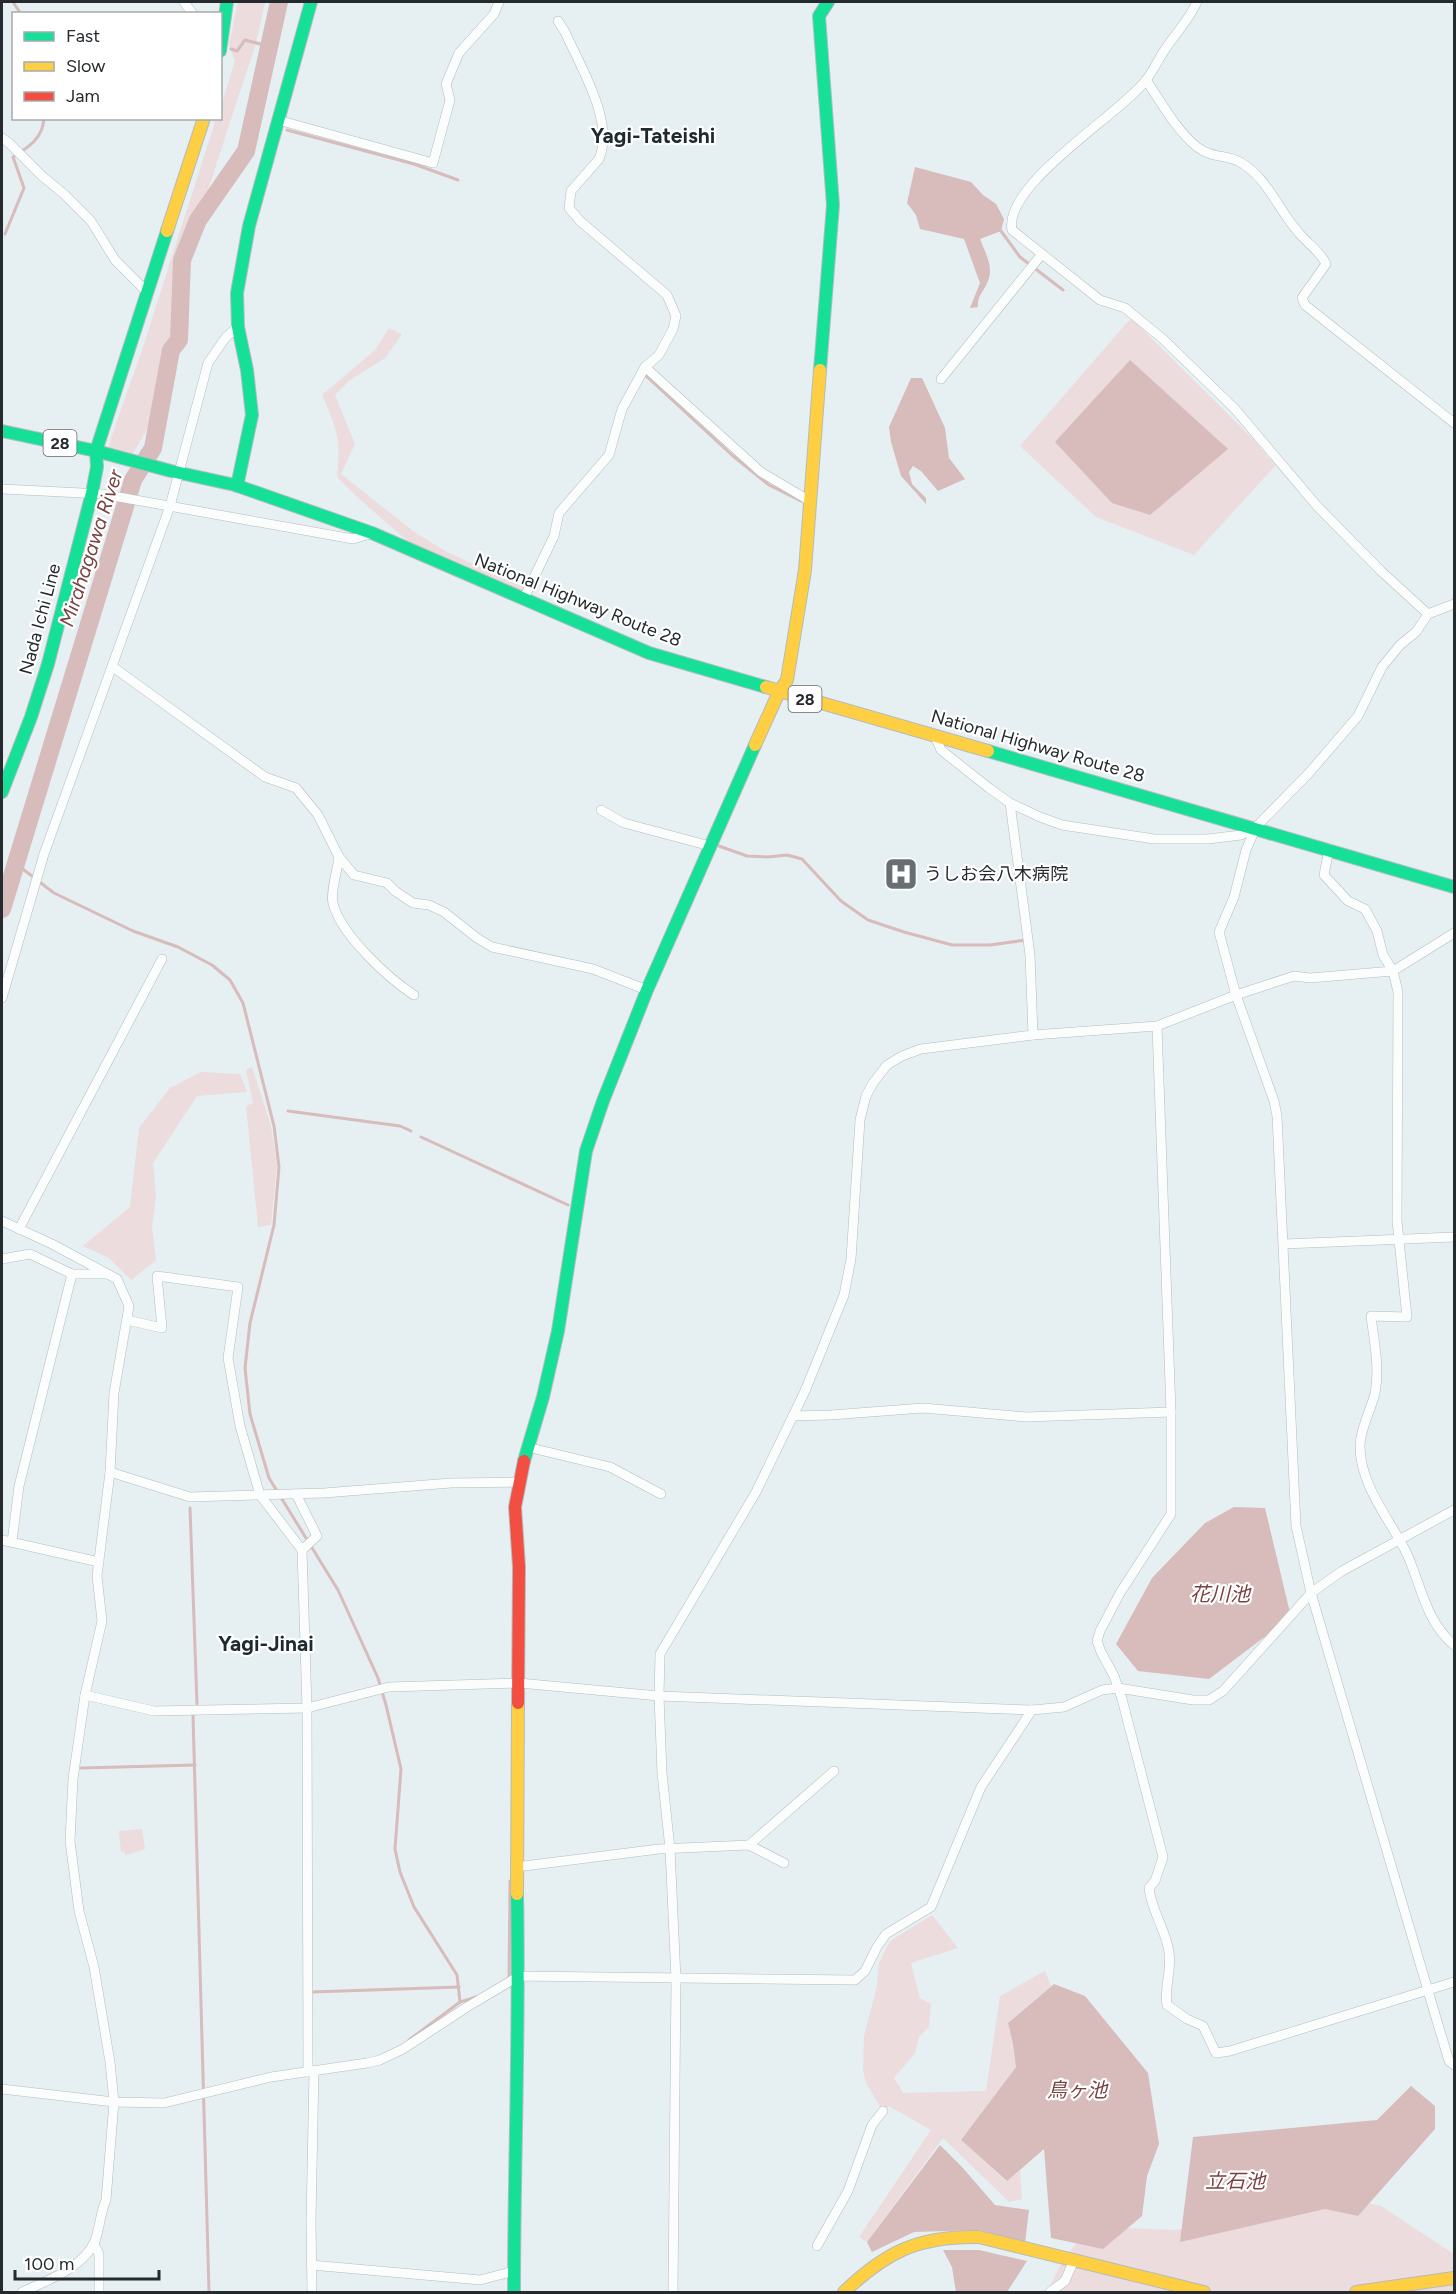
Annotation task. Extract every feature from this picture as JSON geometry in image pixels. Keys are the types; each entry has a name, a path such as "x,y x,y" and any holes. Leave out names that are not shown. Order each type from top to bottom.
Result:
{"main road":[{"path":"222,33 227,2"},
{"path":"237,486 252,415 247,370 238,327 237,293 249,226 311,2"},
{"path":"514,2292 513,2167 519,1976 516,1867 519,1567 515,1507 527,1447 543,1397 558,1331 586,1151 603,1101 647,990 779,692 787,680 805,570 833,206 819,16 828,2"},
{"name":"Nada Ichi Line","path":"2,792 4,779 48,664 97,494 96,451 194,155 203,120"},
{"name":"National Highway Route 28","path":"2,431 96,451 237,486 372,533 649,653 1256,827 1455,887"},
{"path":"844,2292 876,2263 898,2249 951,2235 979,2237 1204,2292"},
{"path":"1356,2292 1455,2278"}],"street":[{"path":"278,120 433,163 450,100 446,84 459,53 494,14 499,2"},
{"path":"1197,2 1191,15 1164,50 1146,80 1053,162 1020,199 1011,222 1012,231 1100,300 1125,308 1163,339 1235,409 1325,514 1381,571 1428,614"},
{"path":"524,598 554,536 559,513 609,455 622,408 645,367 659,355 673,329 676,316 667,295 580,221 570,208 570,191 602,153 604,129 597,105 558,21"},
{"path":"1146,80 1184,134 1196,146 1210,156 1239,161 1263,180 1298,233 1323,257 1326,264 1302,298 1305,305 1455,423"},
{"path":"2,138 9,142 91,221 115,260 147,292"},
{"path":"941,379 1042,254"},
{"path":"2,998 38,874 112,667 166,506 208,363 226,337 238,327"},
{"path":"645,367 761,472 810,501"},
{"path":"2,489 97,494 353,539 372,533"},
{"path":"935,736 941,750 1010,803 1040,818 1062,825 1154,839 1208,839 1240,835 1256,827 1309,773 1358,716 1382,667 1400,645 1416,632 1428,614 1455,604"},
{"path":"112,667 265,777 296,788 318,815 339,857 354,875 387,883 414,903 429,905 444,912 492,947 593,969 647,990"},
{"path":"1010,803 1030,956 1033,1035"},
{"path":"601,810 624,823 710,846"},
{"path":"1256,827 1246,850 1234,897 1219,932 1236,995 1274,1101 1277,1116 1296,1526 1311,1593 1428,1992 1449,2061 1455,2065"},
{"path":"1329,849 1324,875 1348,901 1365,909 1377,931 1383,955 1393,971 1398,992 1398,1240 1407,1317 1371,1316 1377,1368 1375,1392 1360,1443 1361,1461 1372,1493 1406,1553 1435,1624 1455,1645"},
{"path":"339,857 332,901 348,934 399,985 414,995"},
{"path":"673,2292 676,1979 670,1849 663,1799 659,1696 660,1654 746,1511 793,1416 844,1295 850,1259 860,1120 866,1096 873,1083 887,1065 921,1049 1033,1035 1157,1026 1236,995 1294,976 1310,978 1393,971 1455,933"},
{"path":"19,1229 162,959"},
{"path":"1157,1026 1171,1412 1171,1514 1120,1593 1097,1641 1118,1688 1163,1857 1155,1881 1149,1888 1166,1936 1170,1955 1165,1995 1167,2005 1187,2019 1203,2026 1216,2053 1230,2051 1455,1982"},
{"path":"2,1221 117,1279 129,1306 114,1393 110,1472 97,1576 102,1621 85,1695 73,1779 70,1841 80,1911 94,1967 110,2062 114,2102 106,2200 100,2215 100,2224 94,2244 71,2267 51,2280 22,2292"},
{"path":"1284,1244 1455,1237"},
{"path":"2,1259 30,1254 72,1274 108,1274"},
{"path":"12,1542 19,1486 72,1274"},
{"path":"127,1320 162,1328 157,1276 238,1287 228,1358 240,1426 263,1495 302,1550 307,1708 312,2292"},
{"path":"793,1416 923,1408 1026,1417 1171,1412"},
{"path":"527,1447 610,1467 661,1494"},
{"path":"110,1472 190,1497 294,1494 451,1483 520,1482"},
{"path":"294,1494 317,1536 302,1550"},
{"path":"85,1695 154,1711 307,1708 389,1687 519,1683 659,1696 1032,1710 1064,1707 1102,1690 1118,1688 1193,1700 1209,1700 1223,1691 1311,1593 1342,1571 1455,1510"},
{"path":"2,1540 99,1562"},
{"path":"2,2089 114,2102 164,2103 271,2077 380,2060 404,2049 519,1976 855,1980 865,1971 886,1934 931,1908 981,1787 1032,1710"},
{"path":"750,1845 834,1771"},
{"path":"516,1867 670,1849 750,1845 784,1863"},
{"path":"817,2246 848,2191 873,2125 883,2111"},
{"path":"94,2244 99,2254 99,2292"},
{"path":"1050,2292 1065,2281 1074,2260"},
{"path":"311,2265 480,2280 514,2271"}],"shaded area":[{"path":"238,2 265,2 256,43 204,202 179,254 173,276 173,338 169,351 165,386 153,418 131,457 108,451 216,120 222,120 222,103 235,61 229,45"},
{"path":"1131,318 1253,439 1275,466 1194,555 1096,517 1020,446"},
{"path":"389,328 402,334 385,358 350,380 335,395 355,444 341,474 413,531 445,551 525,588 521,594 411,544 337,477 337,434 322,395 375,350"},
{"path":"252,1067 271,1126 277,1166 271,1225 258,1227 246,1106 253,1103 246,1070"},
{"path":"201,1072 240,1074 247,1092 197,1096 153,1163 156,1196 152,1227 156,1260 131,1280 109,1258 83,1246 130,1207 139,1128 170,1088"},
{"path":"142,1829 145,1849 126,1855 123,1851 121,1852 119,1831"},
{"path":"932,1915 958,1948 911,1963 920,1998 931,2004 929,2027 919,2037 915,2053 894,2078 903,2093 986,2091 1000,1996 1045,1971 1051,1986 1008,2023 1016,2067 961,2140 1006,2181 1020,2170 1022,2199 1009,2202 943,2138 867,2242 859,2237 931,2130 889,2106 883,2111 866,2083 863,2070 864,2036 877,1986 879,1963 890,1941"},
{"path":"1348,2198 1381,2206 1454,2254 1454,2292 1047,2292 1064,2258 1077,2243 1125,2228 1174,2230 1224,2225"}],"water":[{"path":"915,167 971,182 983,195 996,204 1004,219 1001,231 980,239 988,260 990,276 979,299 978,307 970,308 980,283 964,239 920,229 916,215 907,203"},
{"path":"1130,360 1228,449 1150,515 1112,503 1055,442"},
{"path":"911,378 922,378 945,428 949,458 965,479 938,491 921,471 913,466 909,472 912,484 926,498 926,504 901,476 889,427"},
{"name":"花川池","path":"1234,1507 1265,1508 1291,1617 1209,1679 1138,1671 1116,1644 1152,1578 1205,1523"},
{"name":"鳥ヶ池","path":"1054,1984 1085,1996 1148,2073 1159,2144 1147,2176 1142,2216 1103,2249 1051,2238 1044,2149 1007,2181 961,2140 1016,2067 1008,2023"},
{"name":"立石池","path":"1411,2086 1435,2106 1435,2129 1358,2216 1325,2209 1180,2242 1193,2137 1377,2120"},
{"path":"940,2145 995,2205 1029,2210 1025,2243 980,2230 914,2232 872,2252 867,2242"},
{"path":"943,2250 979,2250 1027,2261 1007,2292 956,2292 952,2267"}],"waterway":[{"path":"13,2 20,12"},
{"name":"Mirahagawa River","path":"2,909 133,480 153,448 171,350 179,340 182,260 198,220 246,151 279,2"},
{"path":"231,49 237,51 245,40 268,46"},
{"path":"5,234 24,188 13,157 30,146 41,131 44,120"},
{"path":"287,130 414,164 458,180"},
{"path":"1001,231 1020,257 1063,290"},
{"path":"644,374 733,456 769,485 801,501"},
{"path":"719,846 747,856 787,855 802,859 841,901 868,920 904,932 952,945 990,945 1026,940"},
{"path":"15,863 54,893 133,931 178,947 212,965 230,980 243,1003 274,1126 279,1167 274,1225 250,1323 245,1368 250,1414 269,1478 338,1590 378,1678 401,1769 395,1849 400,1872 414,1907 457,1975 460,2002"},
{"path":"288,1111 400,1126 411,1131"},
{"path":"421,1137 568,1205"},
{"path":"190,1508 197,1704"},
{"path":"193,1715 209,2292"},
{"path":"81,1768 195,1765"},
{"path":"509,1979 510,1881"},
{"path":"312,1992 459,1987"},
{"path":"409,2040 460,2002 476,1997"}],"traffic: fast":[{"path":"222,37 227,2"},
{"path":"237,486 252,415 247,370 238,327 237,293 249,226 311,2"},
{"path":"820,370 833,205 819,16 828,2"},
{"path":"2,792 31,717 48,664 92,493 97,467 96,451 167,231"},
{"path":"2,431 235,485 372,533 649,653 766,687"},
{"path":"524,1461 543,1397 558,1331 586,1151 603,1101 647,990 755,745"},
{"path":"988,751 1454,887"},
{"path":"514,2292 517,1894"}],"traffic: slow":[{"path":"167,231 203,120"},
{"path":"755,745 779,692 787,680 805,570 820,370"},
{"path":"766,687 988,751"},
{"path":"517,1894 518,1703"},
{"path":"844,2292 890,2256 921,2243 958,2237 979,2237 1204,2292"},
{"path":"1356,2292 1454,2278"}],"traffic: jam":[{"path":"518,1703 519,1567 515,1507 524,1461"}],"place":[{"name":"うしお会八木病院","path":"901,874"}],"district":[{"name":"Yagi-Tateishi","path":"653,136"},
{"name":"Yagi-Jinai","path":"266,1644"}]}
